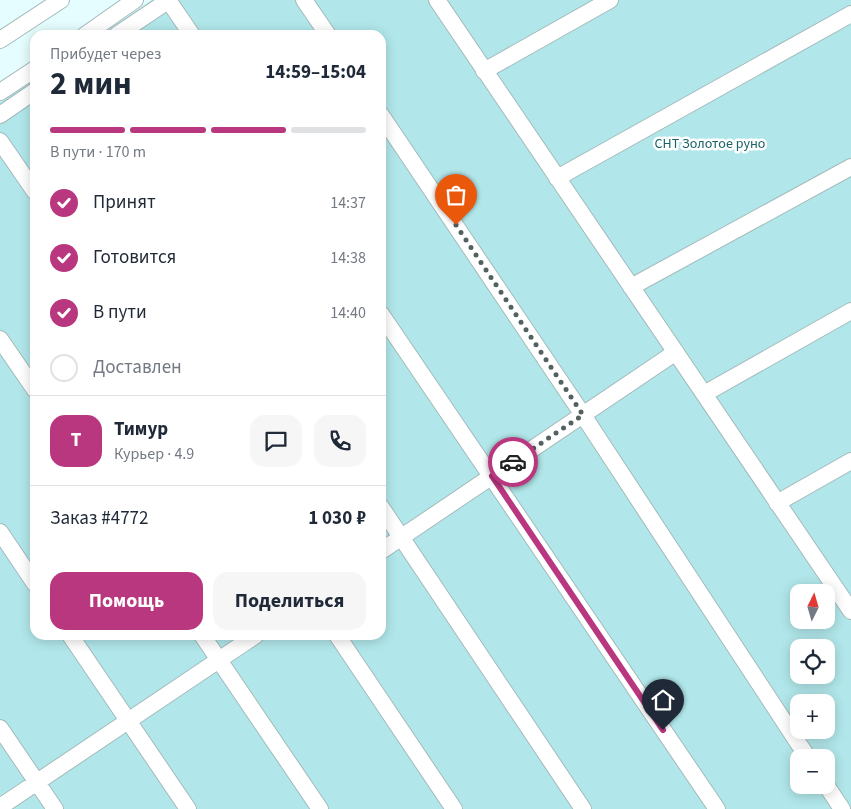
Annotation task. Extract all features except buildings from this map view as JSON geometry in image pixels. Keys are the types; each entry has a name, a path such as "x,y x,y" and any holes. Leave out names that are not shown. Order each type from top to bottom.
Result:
{"street":[{"path":"0,40 61,0"},
{"path":"92,30 135,0"},
{"path":"124,30 169,0 189,30"},
{"path":"304,0 325,30"},
{"path":"436,0 851,611"},
{"path":"484,71 610,0"},
{"path":"557,178 851,14"},
{"path":"0,92 30,72"},
{"path":"0,115 30,94"},
{"path":"386,122 583,415 802,749"},
{"path":"0,141 30,185"},
{"path":"631,287 851,167"},
{"path":"704,394 851,311"},
{"path":"386,321 717,809"},
{"path":"0,339 30,383"},
{"path":"386,548 676,352"},
{"path":"778,503 851,461"},
{"path":"386,514 583,809"},
{"path":"0,532 30,577"},
{"path":"73,640 188,809"},
{"path":"205,640 320,809"},
{"path":"0,807 249,640"},
{"path":"339,640 454,809"},
{"path":"0,728 55,809"},
{"path":"832,794 842,809"}],"green space":[{"name":"СНТ Золотое руно","path":"152,0 851,0 851,809 0,809 0,102 30,81 30,640 386,640 386,30 107,30"}],"way so far":[{"path":"456,225 583,415 513,462"}],"route":[{"path":"513,462 492,476 663,730"}]}
